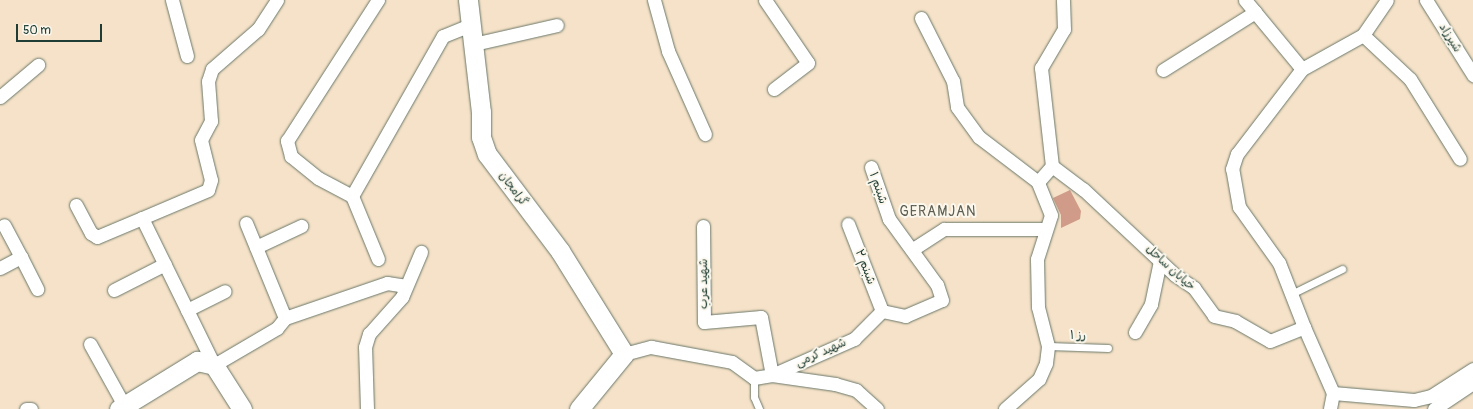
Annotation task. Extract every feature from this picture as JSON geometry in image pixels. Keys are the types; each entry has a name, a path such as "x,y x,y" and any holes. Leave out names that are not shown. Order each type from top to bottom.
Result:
{"street":[{"path":"172,0 187,56"},
{"path":"76,205 91,232 98,237 208,190 211,180 201,140 212,121 208,81 212,68 258,29 277,0"},
{"path":"378,0 287,141 291,156 318,178 352,196 378,259"},
{"name":"گرامجان","path":"468,0 472,24 481,112 481,137 487,154 560,251 624,354"},
{"path":"654,0 668,51 705,134"},
{"path":"765,0 808,63 774,89"},
{"path":"1038,182 1052,166 1041,68 1064,29 1063,0"},
{"path":"1245,0 1302,69"},
{"path":"1330,409 1333,393 1304,327 1279,263 1239,207 1232,169 1237,154 1302,69 1363,35 1387,0"},
{"name":"شیرزاد","path":"1426,0 1473,75"},
{"path":"1163,70 1255,12"},
{"path":"921,18 953,80 958,107 979,137 1038,182 1050,215 1044,229 1036,259 1038,307 1048,346 1046,363 1039,379 1005,409"},
{"path":"352,196 443,36 472,24"},
{"path":"474,44 557,25"},
{"path":"1363,35 1410,79 1460,159"},
{"path":"0,97 38,65"},
{"name":"خیابان ساحل","path":"1052,166 1083,189 1174,275 1194,288 1214,316 1235,321 1270,341 1304,327"},
{"name":"شبنم ۱","path":"871,167 889,219 913,249"},
{"path":"142,218 214,365 242,409"},
{"path":"246,223 284,318"},
{"name":"شبنم ۲","path":"848,224 882,311"},
{"path":"4,225 37,289"},
{"path":"256,246 301,226"},
{"name":"شهید عرب","path":"704,226 704,322 761,317 772,375"},
{"path":"882,311 904,316 942,300 937,285 913,249 944,229 1044,229"},
{"path":"367,409 365,346 369,334 402,297 404,289 421,252"},
{"path":"0,268 21,256"},
{"path":"1135,332 1151,304 1160,261"},
{"path":"114,290 165,264"},
{"path":"90,344 123,408 197,361 214,365 277,328 284,318 387,283 400,285 404,289"},
{"path":"187,310 225,291"},
{"name":"شهید کرمی","path":"772,375 854,339 882,311"},
{"path":"579,409 601,379 624,354 651,347 732,362 754,378 772,375 835,384 856,390 877,409"},
{"path":"1333,393 1414,400 1430,396 1473,369"},
{"path":"1434,409 1473,383"},
{"path":"26,409 31,409"}],"lane":[{"path":"1291,294 1342,269"},
{"name":"رز ۱","path":"1048,346 1108,348"},
{"path":"754,378 754,397 759,409"}],"building":[{"path":"1070,190 1081,211 1080,219 1061,228 1061,215 1053,198"}],"district":[{"name":"GERAMJAN","path":"938,212"}]}
